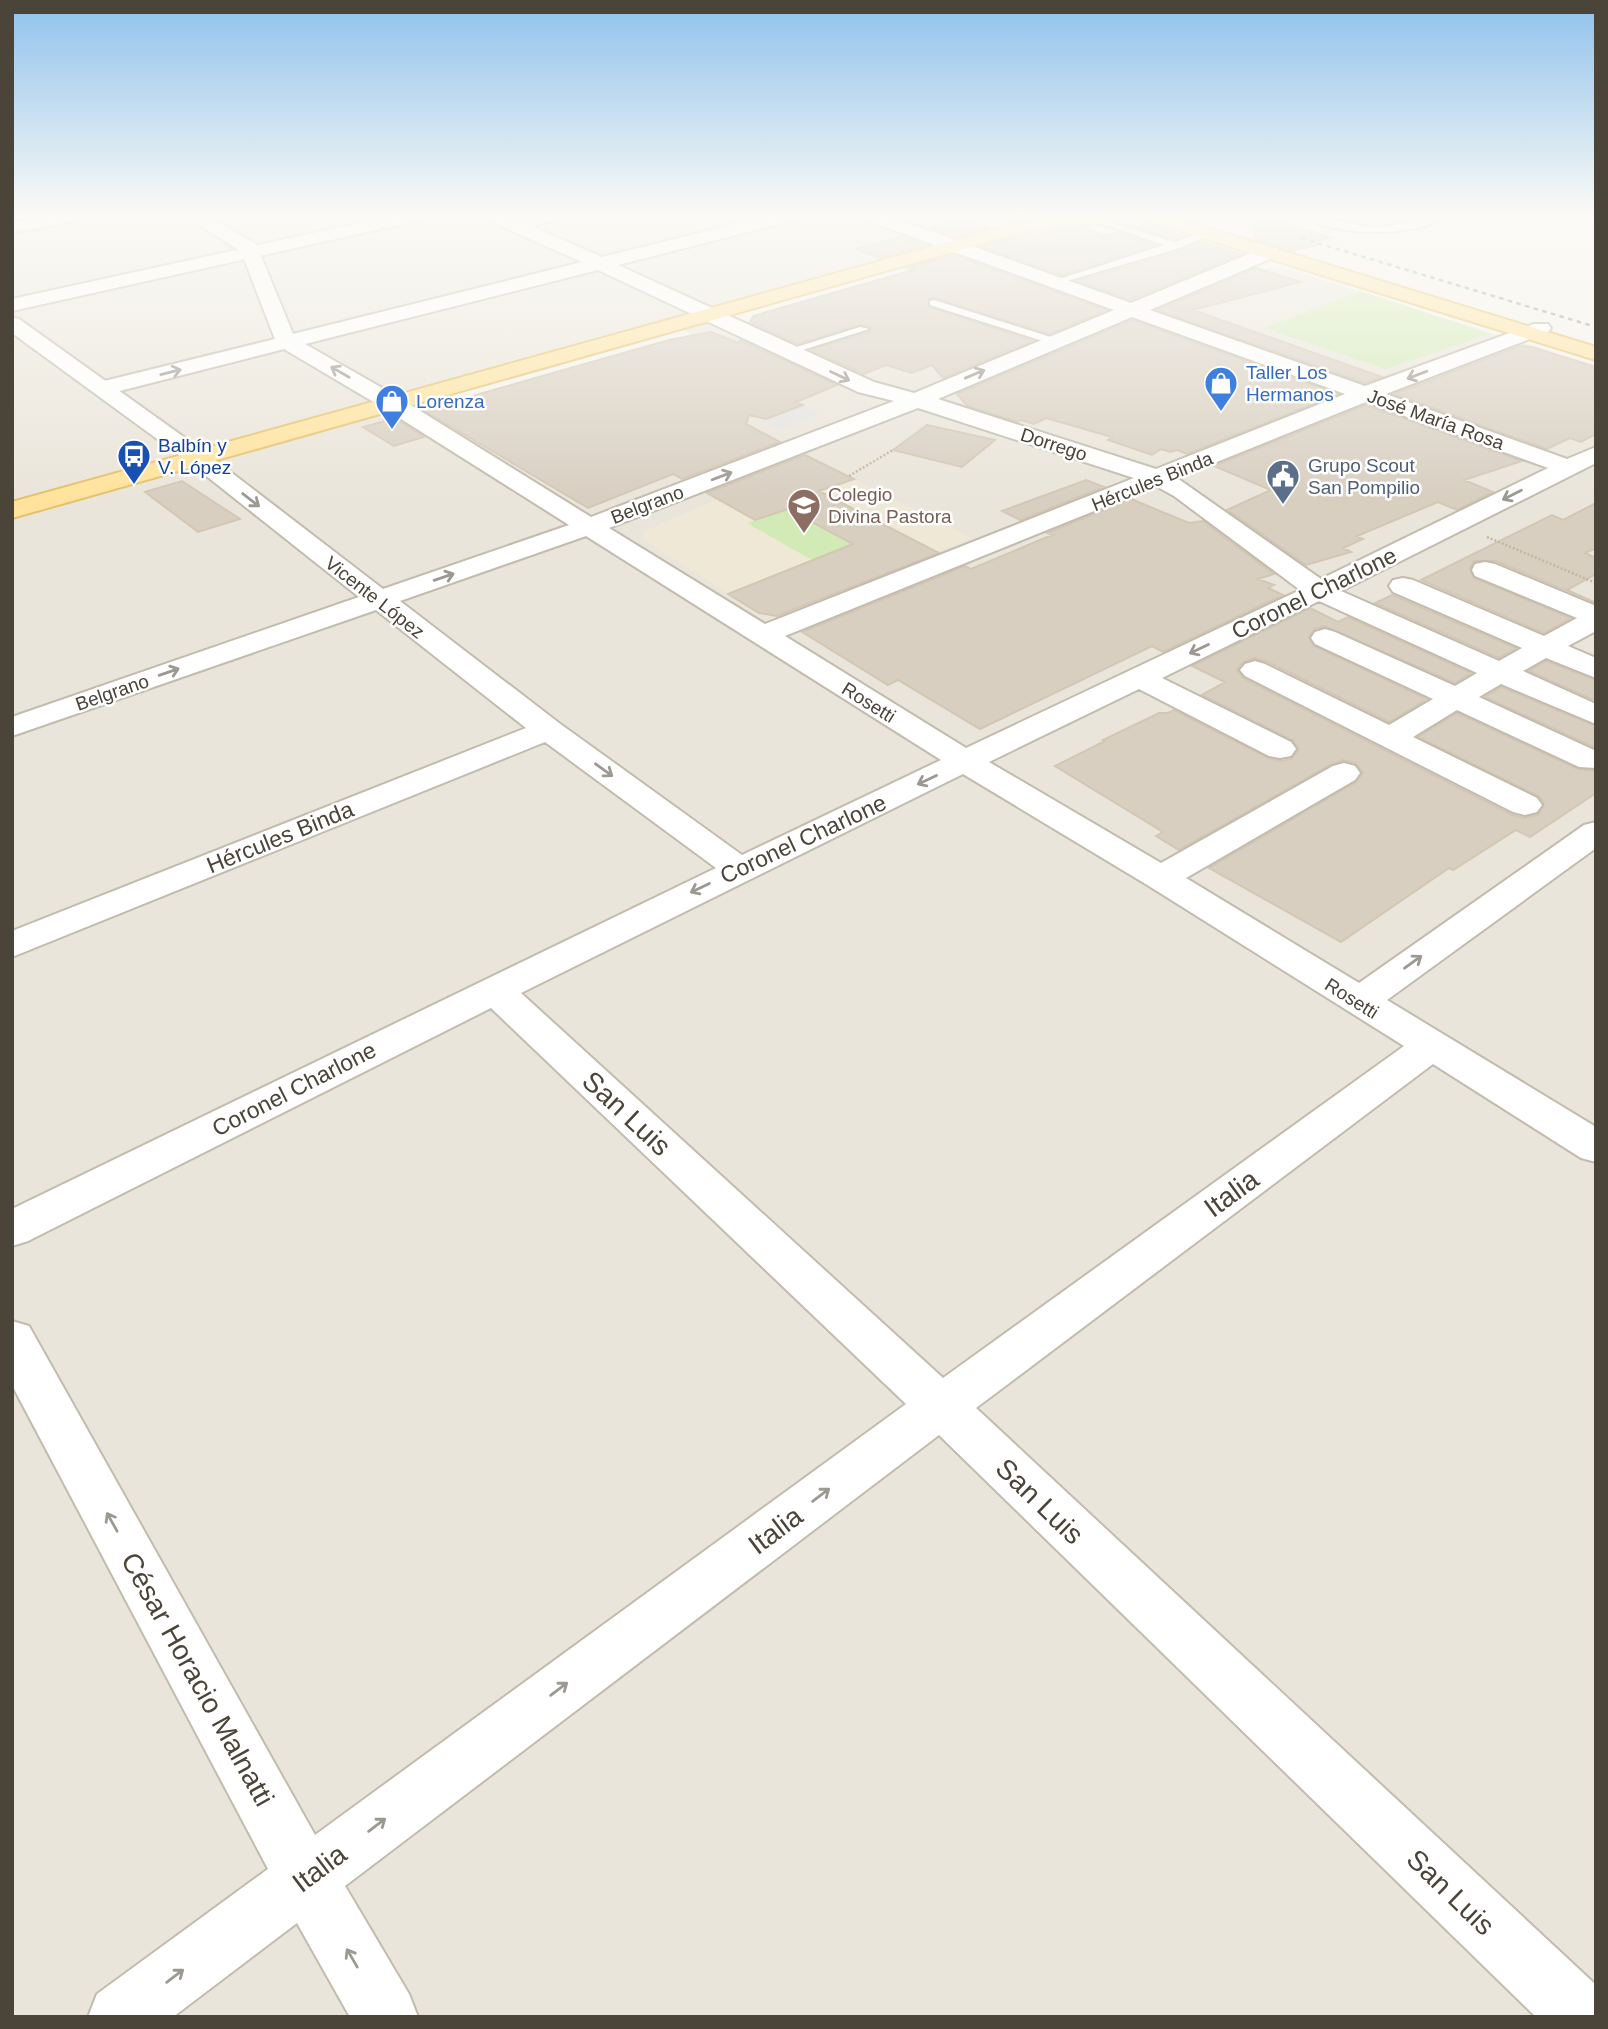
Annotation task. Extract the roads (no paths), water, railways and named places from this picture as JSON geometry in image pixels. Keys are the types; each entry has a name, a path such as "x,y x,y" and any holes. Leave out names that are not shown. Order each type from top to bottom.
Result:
{"main road":[{"path":"12,510 390,402 728,310"},
{"path":"1465,310 1596,346"},
{"path":"1470,310 1596,354"}],"street":[{"path":"273,310 282,334 289,343"},
{"path":"104,388 421,310"},
{"name":"Dorrego","path":"703,310 866,387 1159,478 1183,491 1320,591 1596,715"},
{"name":"Belgrano","path":"12,727 590,526 857,425 1128,310"},
{"name":"José María Rosa","path":"1132,310 1368,393 1581,461"},
{"name":"Vicente López","path":"12,323 198,458 548,730 740,869"},
{"name":"Hércules Binda","path":"763,635 1368,393 1534,330"},
{"name":"Rosetti","path":"289,343 390,402 966,762 1161,878 1596,1147"},
{"name":"Coronel Charlone","path":"12,1230 494,989 1320,591 1581,461"},
{"path":"1485,570 1596,617"},
{"path":"1403,586 1596,669"},
{"path":"1391,737 1596,617"},
{"path":"1325,638 1590,761"},
{"path":"1255,670 1525,805"},
{"path":"1140,678 1280,748"},
{"name":"Hércules Binda","path":"12,945 548,730"},
{"path":"1161,878 1344,773"},
{"path":"1358,1002 1596,832"},
{"name":"San Luis","path":"494,989 941,1406 1583,2017"},
{"name":"Italia","path":"120,2017 941,1406 1431,1046"},
{"name":"César Horacio Malnatti","path":"12,1340 306,1878 386,2017"}],"lane":[{"path":"955,310 1053,341"},
{"path":"789,351 864,329"}],"railway":[{"path":"1539,310 1596,327"}],"place":[{"name":"Taller Los Hermanos","path":"1221,413"},
{"name":"Lorenza","path":"392,431"},
{"name":"Balbín y V. López","path":"134,486"},
{"name":"Grupo Scout San Pompilio","path":"1283,506"},
{"name":"Colegio Divina Pastora","path":"804,535"}]}
